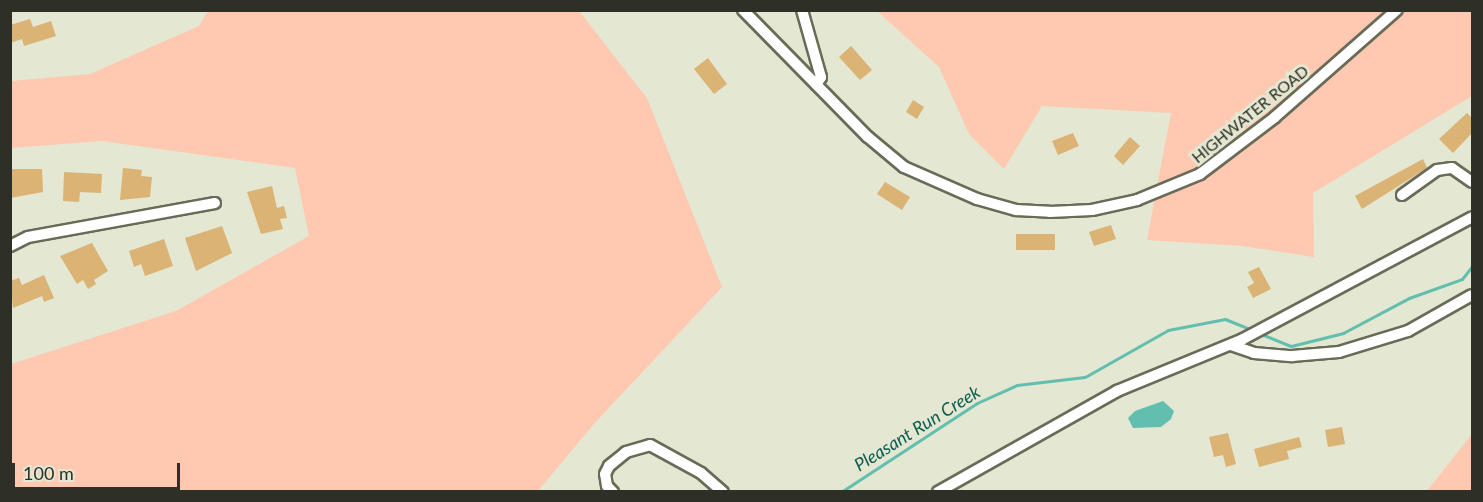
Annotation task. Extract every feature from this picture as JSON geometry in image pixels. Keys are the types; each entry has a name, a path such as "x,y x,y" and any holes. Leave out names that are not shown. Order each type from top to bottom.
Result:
{"street":[{"name":"HIGHWATER ROAD","path":"743,10 868,137 904,167 948,189 1016,210 1092,210 1137,200 1200,174 1275,117 1396,10"},
{"path":"802,10 821,78 816,85"},
{"path":"1402,195 1437,170 1452,168 1473,182"},
{"path":"10,246 28,237 215,203"},
{"path":"938,492 1117,391 1244,339 1473,217"},
{"path":"1231,345 1254,353 1292,356 1339,352 1408,331 1473,295"},
{"path":"613,492 607,486 605,474 609,466 626,452 650,445 701,473 723,492"}],"shaded area":[{"path":"208,11 579,11 647,98 722,287 593,425 538,491 11,491 11,364 176,311 309,236 295,168 102,141 11,148 11,81 90,74 199,26"},
{"path":"877,11 1472,11 1472,96 1313,193 1314,257 1242,246 1147,240 1171,113 1042,106 1004,169 969,134 939,67"},
{"path":"1472,434 1472,491 1427,491"}],"water":[{"path":"1163,401 1174,411 1171,419 1161,427 1133,428 1128,418 1135,411"}],"building":[{"path":"30,19 33,27 51,21 56,36 24,46 22,39 10,43 10,25"},
{"path":"851,46 872,70 860,80 839,57"},
{"path":"708,58 727,84 714,94 694,69"},
{"path":"913,100 924,107 917,119 906,112"},
{"path":"1467,113 1473,119 1473,132 1453,153 1439,139"},
{"path":"1073,133 1079,146 1058,155 1052,141"},
{"path":"1130,137 1140,146 1123,165 1114,156"},
{"path":"1423,159 1427,168 1362,209 1355,196"},
{"path":"123,168 142,170 141,176 152,177 150,197 120,200"},
{"path":"10,169 42,169 43,192 10,198"},
{"path":"64,172 102,174 101,193 80,192 79,202 63,201"},
{"path":"885,182 910,197 902,210 877,194"},
{"path":"272,186 277,208 284,206 287,218 280,219 283,229 261,234 247,192"},
{"path":"1111,225 1116,239 1094,246 1089,232"},
{"path":"222,226 232,253 196,271 185,238"},
{"path":"1016,234 1055,234 1055,250 1016,250"},
{"path":"164,239 173,266 145,276 141,264 134,267 129,251"},
{"path":"92,243 108,271 94,280 96,284 88,289 83,280 77,284 60,256"},
{"path":"1259,267 1271,289 1253,298 1247,287 1254,283 1248,272"},
{"path":"44,275 54,298 44,302 42,296 13,308 10,281 19,278 22,285"},
{"path":"1342,427 1345,444 1328,447 1325,430"},
{"path":"1228,433 1236,464 1226,467 1223,455 1214,457 1209,437"},
{"path":"1299,437 1302,447 1287,451 1289,459 1259,467 1254,449"}],"waterway":[{"name":"Pleasant Run Creek","path":"1261,334 1291,346 1343,333 1409,298 1462,279 1472,266"},
{"name":"Pleasant Run Creek","path":"841,492 977,403 1017,385 1085,377 1168,330 1225,319 1252,330"}]}
